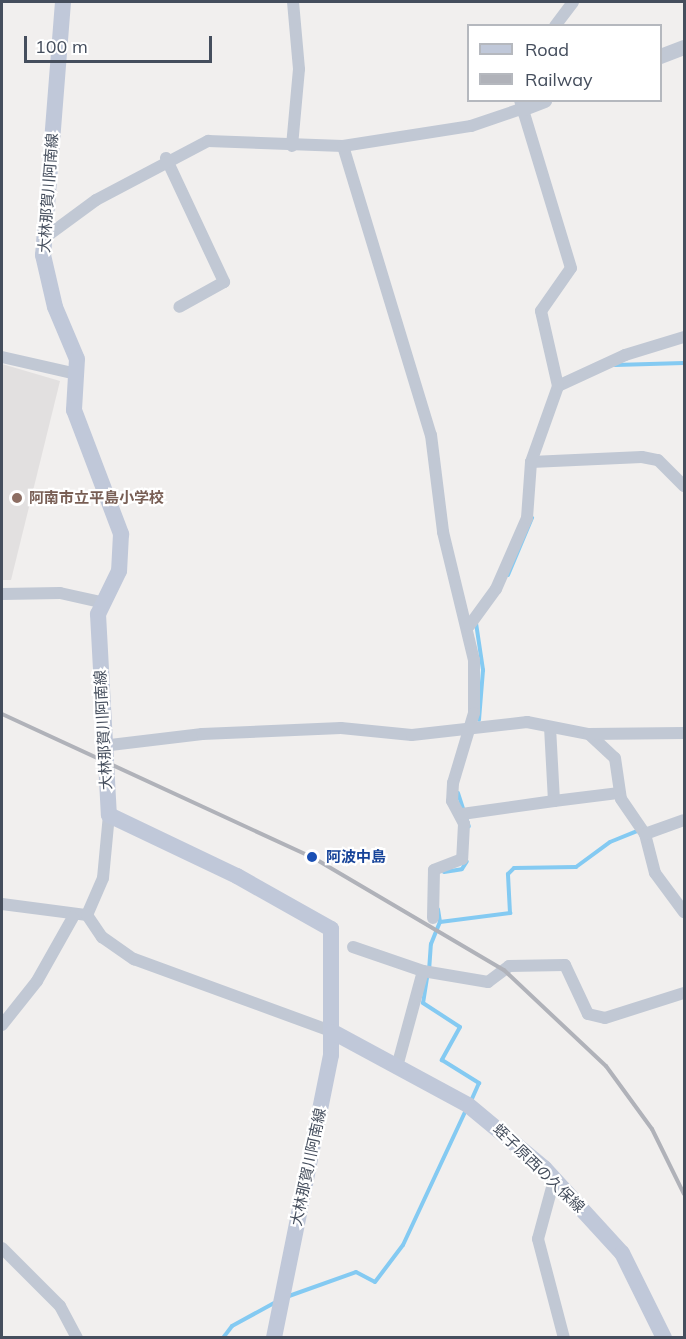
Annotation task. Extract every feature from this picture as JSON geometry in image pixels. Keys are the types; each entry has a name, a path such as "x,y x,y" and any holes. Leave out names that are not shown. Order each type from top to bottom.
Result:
{"main road":[{"name":"大林那賀川阿南線","path":"63,2 43,239 45,273 72,344 76,374 74,410 122,542 119,571 101,602 102,746 109,815 237,876 331,929 333,1032 274,1338"},
{"name":"蛭子原西の久保線","path":"333,1032 398,1063 491,1122 554,1180 622,1253 664,1338"}],"street":[{"path":"292,146 299,69 293,2"},
{"path":"556,24 573,2"},
{"path":"662,55 684,47"},
{"path":"43,239 166,159 208,141 292,146 344,146 471,126 521,105 571,268 541,311 558,386 534,462 520,541 469,626"},
{"path":"344,146 431,435 443,532 469,626 476,690 470,729 453,783 452,801 466,812 618,793"},
{"path":"166,159 225,282 179,307"},
{"path":"558,386 625,355 684,337"},
{"path":"2,357 76,374"},
{"path":"534,462 642,457 658,460 684,486"},
{"path":"2,594 60,593 101,602"},
{"path":"102,746 202,734 341,728 412,735 527,722 589,734 684,732"},
{"path":"550,727 554,801"},
{"path":"589,734 615,758 618,793 645,834 655,873 684,912"},
{"path":"433,918 432,877 434,870 462,859 466,812"},
{"path":"87,915 103,878 109,815"},
{"path":"645,834 684,820"},
{"path":"2,904 73,917 87,915"},
{"path":"87,915 102,937 134,959 333,1032"},
{"path":"2,1025 37,981 73,917"},
{"path":"353,946 427,972 488,982 509,966 565,966 588,1014 605,1018 684,993"},
{"path":"398,1063 427,972"},
{"path":"554,1180 538,1239 564,1338"},
{"path":"2,1248 60,1306 77,1338"}],"shaded area":[{"name":"阿南市立平島小学校","path":"2,364 60,381 11,580 2,580"}],"waterway":[{"path":"615,365 684,363"},
{"path":"508,575 532,518"},
{"path":"476,623 483,670 479,720"},
{"path":"458,793 469,826"},
{"path":"440,922 510,913 508,874 514,868 576,867 610,842 637,831"},
{"path":"444,872 462,869 467,861"},
{"path":"429,971 431,944 440,922 438,909"},
{"path":"427,978 423,1003 460,1027 442,1060 479,1083 471,1101"},
{"path":"289,1296 356,1272 375,1282 403,1245 465,1112"},
{"path":"223,1338 232,1326 274,1303"}],"railway":[{"path":"2,714 312,857 504,970 606,1066 652,1129 684,1194"}],"place":[{"name":"阿南市立平島小学校","path":"17,498"},
{"name":"阿波中島","path":"312,857"}]}
